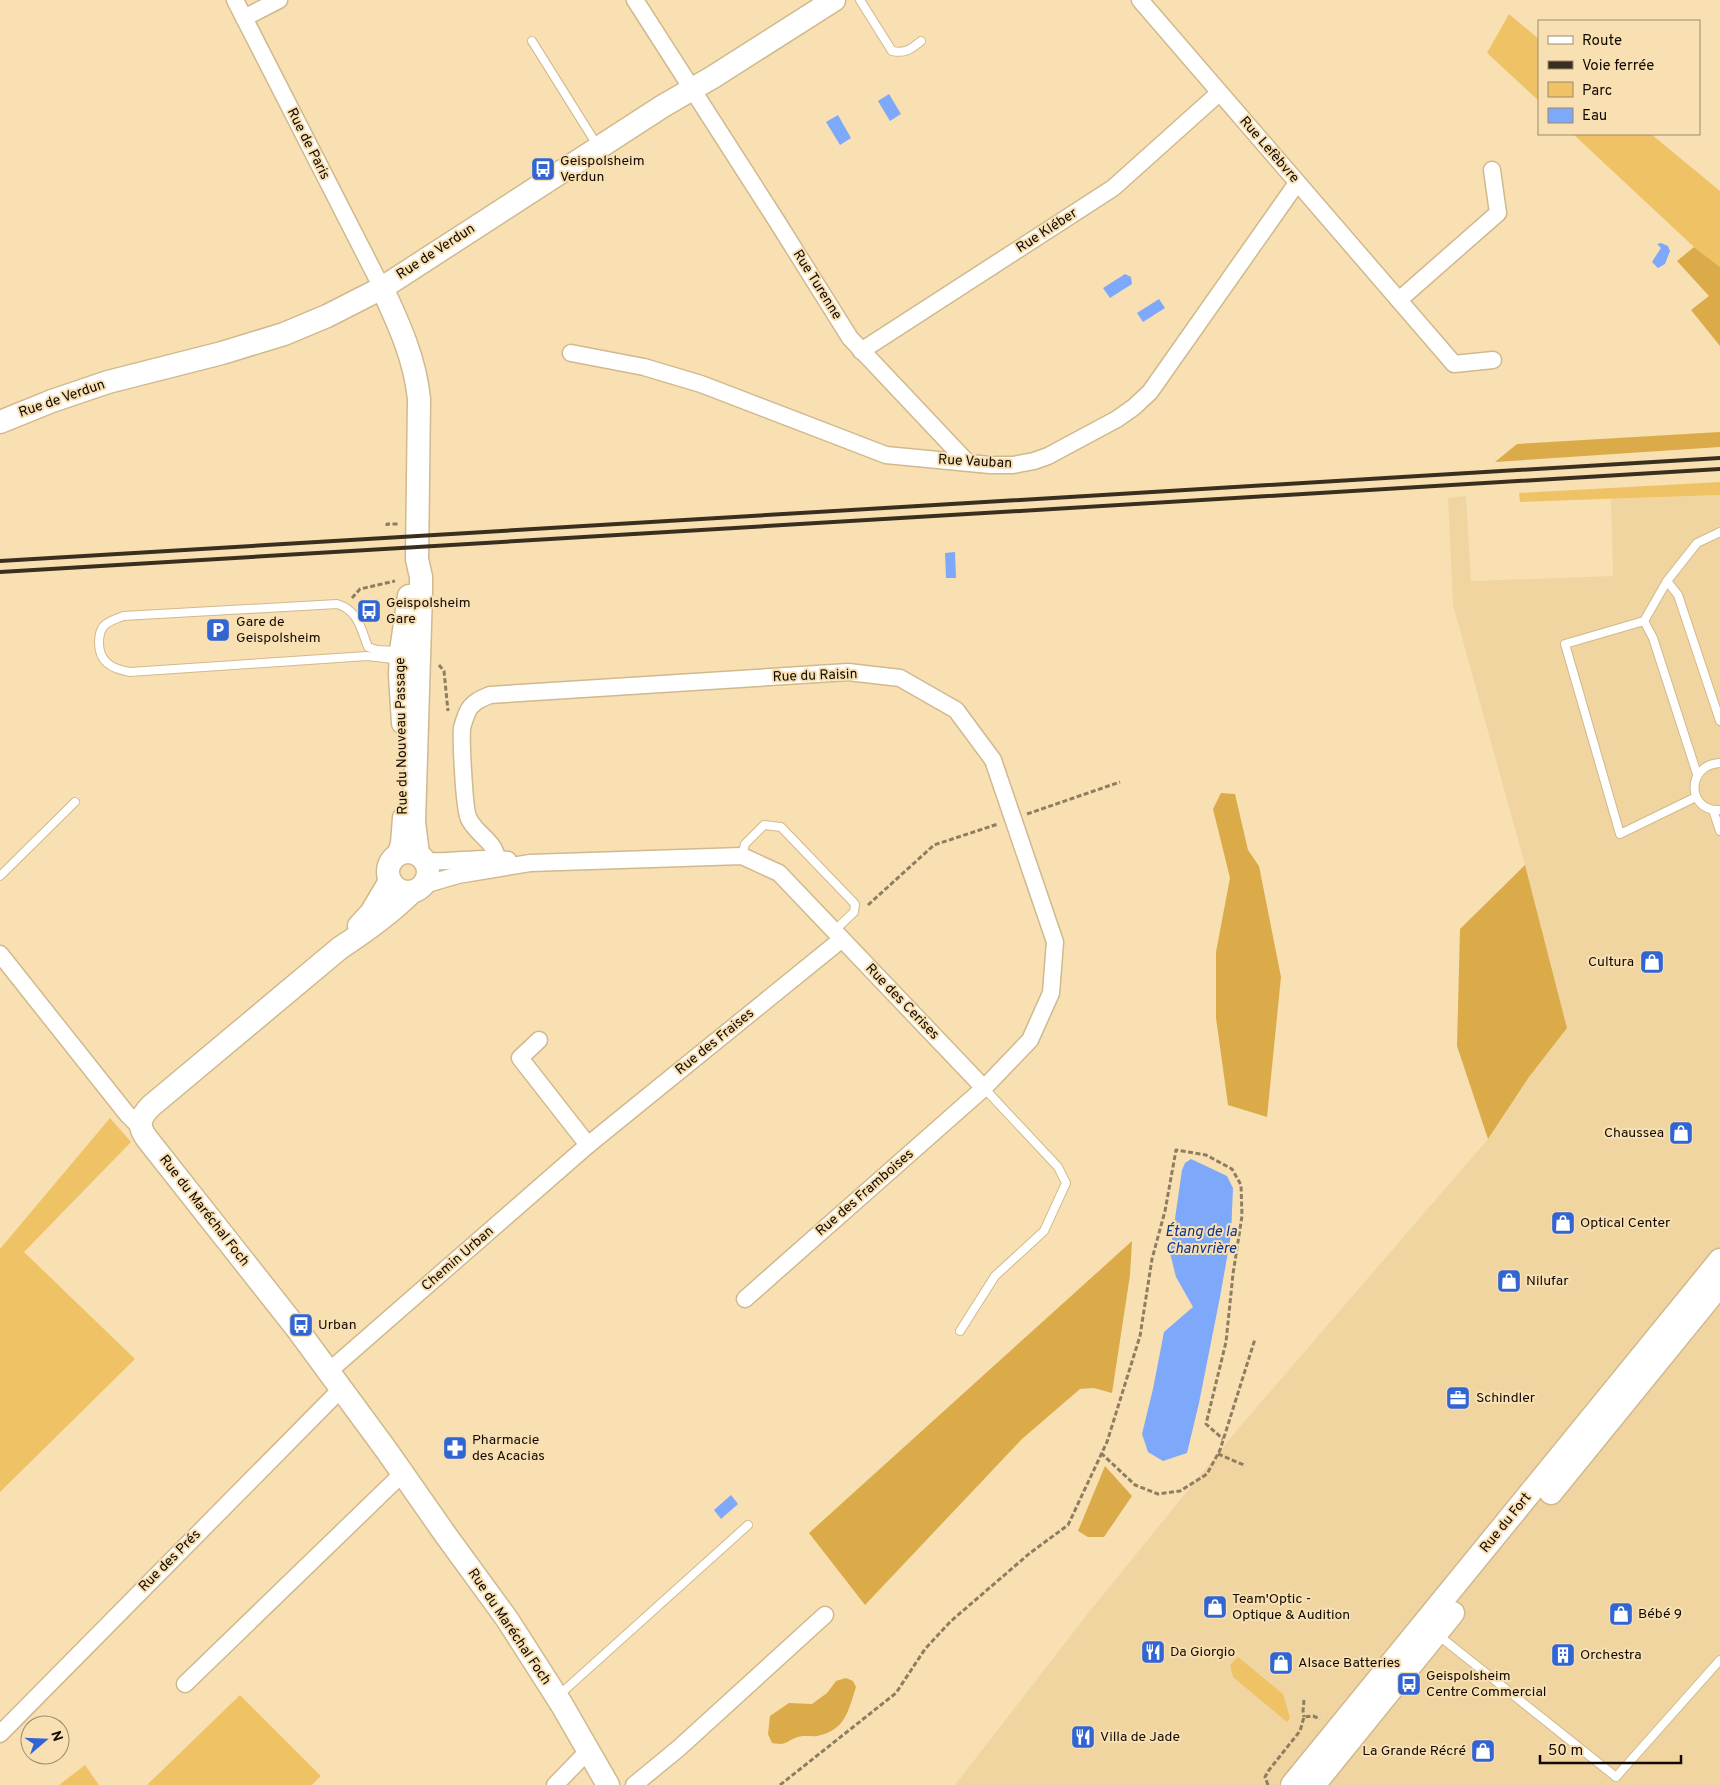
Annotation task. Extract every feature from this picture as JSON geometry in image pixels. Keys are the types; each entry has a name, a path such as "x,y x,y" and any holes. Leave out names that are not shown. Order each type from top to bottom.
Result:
{"main road":[{"name":"Rue de Verdun","path":"0,422 52,401 94,387 222,353 284,334 312,323 382,288 599,147 834,0"},
{"name":"Rue du Nouveau Passage","path":"382,288 404,336 417,383 419,426 417,559 421,577 421,592 414,772 414,856"},
{"name":"Rue du Nouveau Passage","path":"414,856 402,844 405,789 400,675 392,650 404,626 412,576 417,559"},
{"path":"140,1127 144,1113 151,1106 340,948 369,930 396,908 418,888 428,878 429,871 414,856 390,862 388,869 390,881 399,890 418,888"},
{"path":"340,948 371,913 390,881"},
{"name":"Rue du Maréchal Foch","path":"140,1127 148,1140 335,1380 507,1619 589,1750 608,1785"},
{"name":"Rue du Fort","path":"1314,1785 1436,1634 1717,1276"},
{"name":"Rue du Fort","path":"1292,1785 1717,1276"}],"street":[{"name":"Rue de Paris","path":"235,0 366,260 382,288"},
{"path":"244,18 279,0"},
{"name":"Rue Turenne","path":"635,0 850,338 967,462"},
{"name":"Rue Lefèbvre","path":"1140,0 1454,364 1493,360"},
{"name":"Rue Kléber","path":"861,351 1113,188 1219,93"},
{"path":"1399,300 1498,213 1492,170"},
{"name":"Rue Vauban","path":"571,353 644,367 701,384 886,455 990,465 1013,465 1034,461 1069,446 1134,408 1150,392 1297,183"},
{"name":"Rue du Raisin","path":"467,713 473,704 481,699 501,693 848,672 900,678 956,710 993,760 1055,942 1051,993 1030,1040 984,1088"},
{"path":"467,713 462,728 467,817 481,835 493,846 497,859"},
{"name":"Rue des Cerises","path":"414,856 443,862 497,859 530,863"},
{"name":"Rue des Cerises","path":"418,888 458,875 530,863 742,856 779,873 984,1088"},
{"name":"Rue des Fraises","path":"588,1146 838,935"},
{"name":"Rue du Maréchal Foch","path":"0,954 127,1114 140,1127"},
{"path":"539,1040 520,1058 588,1146"},
{"name":"Rue des Framboises","path":"745,1299 984,1088"},
{"name":"Chemin Urban","path":"335,1380 588,1146"},
{"name":"Rue des Prés","path":"0,1734 335,1380"},
{"path":"185,1684 402,1474"},
{"path":"634,1785 679,1748 825,1615"},
{"path":"555,1785 589,1750"}],"lane":[{"path":"860,0 892,51 900,53 910,50 921,41"},
{"path":"532,41 599,147"},
{"path":"1696,797 1620,834 1565,644 1644,621 1667,581 1697,543 1720,532"},
{"path":"1667,581 1678,595 1720,721"},
{"path":"366,656 368,648 354,614 345,606 337,604 124,616 111,621 103,627 99,638 99,650 104,662 115,670 130,672 366,656 393,659 400,675"},
{"path":"1644,621 1653,638 1697,774 1694,786 1696,797 1703,806 1717,810 1720,831"},
{"path":"368,648 392,650 405,657 408,667 408,724 414,772"},
{"path":"1697,774 1706,766 1720,763"},
{"path":"0,876 75,802"},
{"path":"742,856 745,844 764,825 781,827 855,904 854,912 838,935"},
{"name":"Rue des Cerises","path":"960,1331 995,1276 1044,1232 1066,1183 1058,1167 984,1088"},
{"path":"556,1697 748,1525"},
{"path":"1436,1634 1616,1777 1720,1660"}],"path":[{"path":"345,606 360,589 401,580"},
{"path":"441,666 444,671 448,713 467,713"},
{"path":"854,912 872,903 934,845 1120,782"},
{"path":"780,1785 801,1766 896,1693 925,1649 951,1621 1030,1554 1068,1525 1107,1442 1140,1336 1152,1259 1166,1211 1176,1150 1206,1155 1232,1169 1241,1185 1242,1216 1233,1274 1226,1342 1206,1424 1223,1439"},
{"path":"1102,1453 1135,1485 1158,1494 1180,1491 1207,1474 1218,1454 1255,1339"},
{"path":"1218,1454 1244,1466"},
{"path":"1268,1785 1266,1777 1269,1770 1300,1731 1304,1717 1304,1700"},
{"path":"1304,1717 1313,1716 1323,1721"}],"shaded area":[{"path":"1694,247 1720,267 1720,346 1691,310 1709,296 1677,261"},
{"path":"1720,432 1720,447 1495,462 1517,444"},
{"path":"1720,495 1720,1785 955,1785 1089,1612 1237,1430 1488,1139 1529,1077 1567,1028 1525,865 1453,605 1448,498 1466,496 1471,581 1613,576 1611,499"},
{"path":"1221,793 1235,794 1248,850 1259,866 1281,977 1267,1117 1228,1105 1216,1018 1216,952 1230,878 1213,809"},
{"path":"1525,865 1567,1028 1529,1077 1488,1139 1457,1046 1460,929"},
{"path":"1132,1241 1130,1275 1112,1393 1094,1388 1080,1389 1022,1439 865,1605 809,1533"},
{"path":"1105,1466 1132,1496 1104,1537 1088,1537 1078,1531"},
{"path":"846,1678 853,1681 856,1687 848,1711 840,1724 827,1733 817,1736 800,1736 784,1743 772,1743 768,1734 770,1716 789,1703 812,1704 827,1693 836,1681"}],"green space":[{"path":"1509,14 1538,38 1538,100 1487,53"},
{"path":"1574,135 1652,135 1720,191 1720,267 1694,247"},
{"path":"1720,482 1720,495 1520,502 1519,493"},
{"path":"110,1118 131,1142 24,1252 135,1359 0,1492 0,1249"},
{"path":"1238,1657 1283,1694 1290,1718 1287,1722 1233,1677 1230,1665"},
{"path":"240,1695 321,1776 312,1785 147,1785"},
{"path":"85,1765 99,1785 59,1785"}],"water":[{"path":"889,94 901,114 890,121 878,101"},
{"path":"838,115 851,138 840,145 826,122"},
{"path":"1661,243 1668,246 1670,251 1665,264 1658,268 1652,262 1661,248 1657,244"},
{"path":"1125,274 1131,277 1132,284 1110,298 1103,288"},
{"path":"1159,299 1165,308 1143,322 1137,313"},
{"path":"955,552 956,578 946,578 945,553"},
{"name":"Étang de la Chanvrière","path":"1191,1159 1227,1176 1233,1188 1231,1235 1199,1403 1187,1453 1163,1461 1148,1452 1142,1434 1164,1332 1193,1307 1176,1277 1170,1253 1182,1170 1185,1163"},
{"path":"731,1495 738,1504 721,1519 714,1510"}],"railway":[{"path":"0,561 1720,458"},
{"path":"0,572 1720,469"}],"place":[{"name":"Geispolsheim Verdun","path":"543,169"},
{"name":"Geispolsheim Gare","path":"369,611"},
{"name":"Gare de Geispolsheim","path":"218,630"},
{"name":"Cultura","path":"1652,962"},
{"name":"Chaussea","path":"1681,1133"},
{"name":"Optical Center","path":"1563,1223"},
{"name":"Nilufar","path":"1509,1281"},
{"name":"Urban","path":"301,1325"},
{"name":"Schindler","path":"1458,1398"},
{"name":"Pharmacie des Acacias","path":"455,1448"},
{"name":"Team'Optic - Optique & Audition","path":"1215,1607"},
{"name":"Bébé 9","path":"1621,1614"},
{"name":"Da Giorgio","path":"1153,1652"},
{"name":"Orchestra","path":"1563,1655"},
{"name":"Alsace Batteries","path":"1281,1663"},
{"name":"Geispolsheim Centre Commercial","path":"1409,1684"},
{"name":"Villa de Jade","path":"1083,1737"},
{"name":"La Grande Récré","path":"1483,1751"}]}
